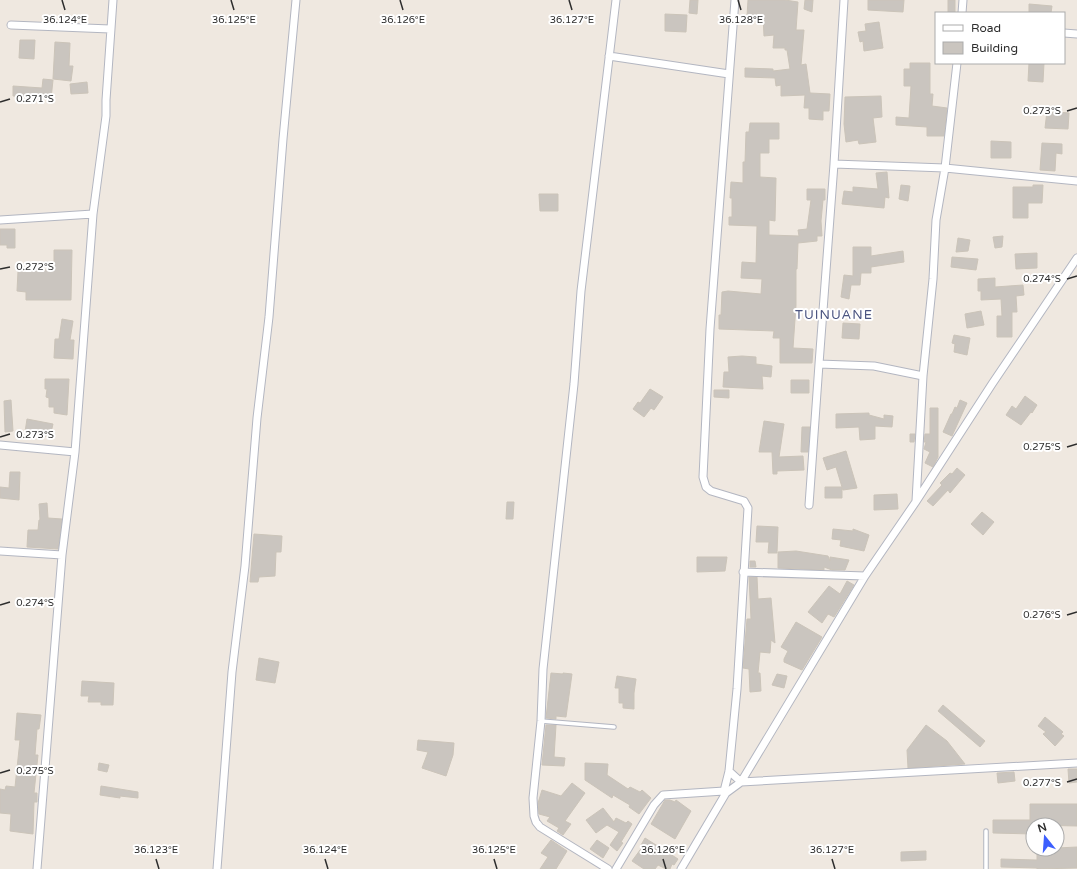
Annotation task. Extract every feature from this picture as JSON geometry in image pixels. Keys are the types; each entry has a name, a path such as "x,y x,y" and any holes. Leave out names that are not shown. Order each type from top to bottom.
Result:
{"street":[{"path":"37,869 62,555 75,452 92,214 106,116 110,29 113,0"},
{"path":"217,869 232,672 245,566 257,418 269,317 296,0"},
{"path":"608,869 540,827 534,816 534,798 541,721 543,669 574,384 581,291 616,0"},
{"path":"681,869 725,792 729,771 737,689 748,508 744,501 711,491 706,487 704,476 710,329 735,0"},
{"path":"809,504 834,164 844,0"},
{"path":"962,0 962,12"},
{"path":"11,25 110,29"},
{"path":"1065,33 1077,34"},
{"path":"609,56 730,74"},
{"path":"915,503 923,376 933,279 936,220 945,168 957,64"},
{"path":"834,164 945,168 1077,181"},
{"path":"0,220 92,214"},
{"path":"616,869 654,805 663,795 725,792 741,782 865,576 1077,258"},
{"path":"819,364 874,366 923,376"},
{"path":"0,445 75,452"},
{"path":"0,551 62,555"},
{"path":"743,572 865,576"},
{"path":"729,771 741,782 1077,762"}],"lane":[{"path":"541,721 614,727"},
{"path":"986,830 986,869"}],"building":[{"path":"690,0 698,0 697,14 689,13"},
{"path":"748,0 785,0 798,2 796,30 804,30 801,65 806,64 810,93 830,94 829,111 823,111 823,120 809,119 809,108 804,108 805,95 781,96 781,85 776,86 775,78 745,77 745,68 773,69 773,71 790,69 787,50 785,50 785,48 773,48 774,35 764,36 763,17 747,16"},
{"path":"805,0 813,0 812,12 804,9"},
{"path":"868,0 904,0 903,12 868,10"},
{"path":"948,0 955,0 955,12 948,12"},
{"path":"1029,4 1052,6 1051,12 1029,12"},
{"path":"665,14 687,15 686,32 665,31"},
{"path":"879,22 883,48 864,51 863,41 860,42 858,32 866,31 865,24"},
{"path":"20,40 35,40 34,59 19,58"},
{"path":"55,42 70,43 69,66 73,66 71,81 53,79"},
{"path":"910,63 930,63 930,94 933,94 932,106 947,108 944,136 927,136 927,127 896,125 896,117 909,118 911,86 904,86 904,69 910,69"},
{"path":"1029,64 1044,64 1043,82 1028,81"},
{"path":"43,79 53,80 51,99 41,97 13,96 13,86 42,88"},
{"path":"87,82 88,93 71,94 70,84"},
{"path":"881,96 882,117 873,118 876,142 859,144 858,140 846,142 844,124 845,97"},
{"path":"1047,111 1069,113 1068,129 1045,128"},
{"path":"750,123 779,123 779,139 769,139 769,153 760,153 760,177 776,178 775,221 769,220 769,235 799,236 798,230 807,229 811,200 807,200 807,189 825,189 825,200 823,200 821,221 822,236 817,236 817,241 798,243 796,269 796,305 793,348 813,349 812,363 780,363 780,338 773,338 774,331 719,329 722,292 728,291 761,294 762,279 741,278 742,262 756,263 757,226 729,225 729,217 732,217 732,198 730,198 731,182 743,183 743,162 745,162 746,132 749,132"},
{"path":"991,141 1011,142 1011,158 991,158"},
{"path":"1042,143 1062,144 1062,154 1056,153 1055,171 1040,170"},
{"path":"887,172 889,198 885,197 884,208 842,204 844,191 853,192 853,187 878,189 876,173"},
{"path":"901,185 910,186 908,201 899,199"},
{"path":"1033,185 1043,185 1042,203 1028,203 1028,218 1013,218 1013,187 1033,187"},
{"path":"539,194 558,194 558,211 540,211"},
{"path":"0,229 15,229 15,248 7,248 7,245 0,245"},
{"path":"1003,236 1002,247 995,248 993,237"},
{"path":"958,238 970,240 968,251 956,252"},
{"path":"853,247 871,247 871,256 903,251 904,262 871,267 871,273 861,273 860,285 851,285 849,299 841,297 844,275 853,276"},
{"path":"54,250 72,250 71,300 26,300 26,292 17,291 18,271 54,270"},
{"path":"1037,253 1037,268 1016,269 1015,254"},
{"path":"952,257 978,259 976,270 951,267"},
{"path":"995,278 995,287 1023,285 1024,295 1016,296 1017,312 1012,312 1012,337 997,337 997,316 1002,316 1001,299 981,300 981,291 978,291 978,279"},
{"path":"981,311 984,325 967,328 965,314"},
{"path":"62,319 73,321 70,340 74,340 73,359 54,358 55,339 59,339"},
{"path":"843,323 860,324 859,339 842,338"},
{"path":"954,335 970,338 967,355 954,352 955,344 952,343"},
{"path":"728,357 756,357 756,364 772,366 771,377 762,376 763,389 723,387 724,372 729,372"},
{"path":"45,379 69,379 67,415 54,413 54,407 49,407 49,398 46,397 47,389 45,389"},
{"path":"791,380 809,380 809,393 791,393"},
{"path":"650,389 663,397 654,410 651,408 644,417 633,409 638,402 640,403"},
{"path":"714,390 729,390 729,398 714,397"},
{"path":"1025,396 1037,405 1021,425 1006,415 1012,406 1016,409"},
{"path":"11,400 13,431 5,432 4,401"},
{"path":"960,400 967,403 952,436 943,432 951,414 955,407 957,408"},
{"path":"930,408 938,408 938,457 933,467 925,463 930,452 924,449 926,442 924,442 925,434 930,434"},
{"path":"869,413 869,415 884,419 884,415 893,416 892,427 875,426 875,439 860,440 859,427 836,428 836,414"},
{"path":"27,419 53,424 50,437 25,432"},
{"path":"764,421 784,424 779,457 803,456 804,470 777,471 777,474 773,474 772,452 759,452"},
{"path":"802,427 810,427 808,452 801,452"},
{"path":"910,434 915,434 914,442 910,442"},
{"path":"846,451 857,488 843,490 842,488 842,498 825,498 825,487 842,487 836,467 827,470 823,458"},
{"path":"957,468 965,475 950,493 948,490 933,506 927,501 942,485 940,483"},
{"path":"10,472 20,472 19,500 0,498 0,487 9,488"},
{"path":"897,494 898,509 874,510 874,495"},
{"path":"507,502 514,502 513,519 506,519"},
{"path":"47,503 48,518 62,519 58,549 27,547 28,530 38,530 40,520 39,504"},
{"path":"982,512 994,522 983,535 971,524"},
{"path":"757,526 778,527 777,553 768,553 769,542 756,542"},
{"path":"833,529 853,531 853,529 869,535 864,551 840,546 841,540 832,539"},
{"path":"254,534 282,536 281,552 276,552 275,576 259,577 258,582 250,582"},
{"path":"796,551 828,556 830,561 830,557 849,560 845,570 832,570 824,567 824,570 778,568 778,552"},
{"path":"697,557 727,557 725,571 697,572"},
{"path":"750,561 755,561 756,567 750,567"},
{"path":"749,577 757,577 758,599 771,598 775,643 771,640 770,653 760,652 758,673 760,673 761,691 750,692 749,669 743,668 747,619 751,619"},
{"path":"847,581 854,585 834,617 828,614 822,623 808,612 829,586 840,594"},
{"path":"796,622 822,637 802,670 784,662 788,651 781,647"},
{"path":"259,658 279,662 275,683 256,680"},
{"path":"551,673 572,674 566,717 556,716 556,719 546,718"},
{"path":"777,674 787,676 784,688 772,685"},
{"path":"617,676 636,679 634,709 623,708 623,703 619,703 619,688 615,688"},
{"path":"82,681 114,683 113,705 101,705 101,702 88,702 89,696 81,696"},
{"path":"943,705 985,741 980,747 938,711"},
{"path":"17,713 41,715 39,729 37,729 35,755 38,755 34,793 37,793 37,802 34,802 33,834 10,831 11,814 0,813 0,789 5,790 6,786 15,787 20,740 15,740"},
{"path":"1045,717 1063,732 1061,734 1064,736 1055,746 1043,734 1046,732 1038,726"},
{"path":"546,725 556,725 554,757 565,758 564,766 542,765"},
{"path":"926,725 947,741 965,764 908,768 907,750"},
{"path":"418,740 454,743 453,755 446,776 422,768 428,752 417,750"},
{"path":"99,763 109,765 107,772 98,770"},
{"path":"585,763 608,764 607,775 628,789 630,787 640,792 642,790 651,798 639,814 629,807 630,805 613,795 612,798 585,780"},
{"path":"1068,769 1077,769 1077,782 1069,783"},
{"path":"1014,772 1015,781 998,783 997,773"},
{"path":"572,783 585,793 565,821 571,824 563,835 557,831 559,828 547,821 550,817 539,814 538,803 542,790 561,796"},
{"path":"101,786 138,792 138,798 120,796 120,798 100,795"},
{"path":"665,800 675,802 676,800 691,811 675,839 651,824"},
{"path":"1030,804 1077,804 1077,826 1065,826 1065,817 1030,817"},
{"path":"603,808 614,822 616,818 626,823 628,821 632,824 621,842 623,843 617,851 610,845 619,832 607,825 596,833 586,820"},
{"path":"993,820 1025,820 1025,834 993,833"},
{"path":"645,838 678,859 674,865 672,864 670,869 666,869 658,865 655,869 644,869 632,861 643,846 641,845"},
{"path":"551,840 567,851 556,869 540,869 548,857 541,853"},
{"path":"597,840 609,848 603,858 590,849"},
{"path":"1077,847 1077,868 1037,869 1001,867 1001,859 1037,860 1037,857 1065,857 1065,848"},
{"path":"926,851 926,860 901,861 901,852"}],"district":[{"name":"TUINUANE","path":"834,314"}]}
